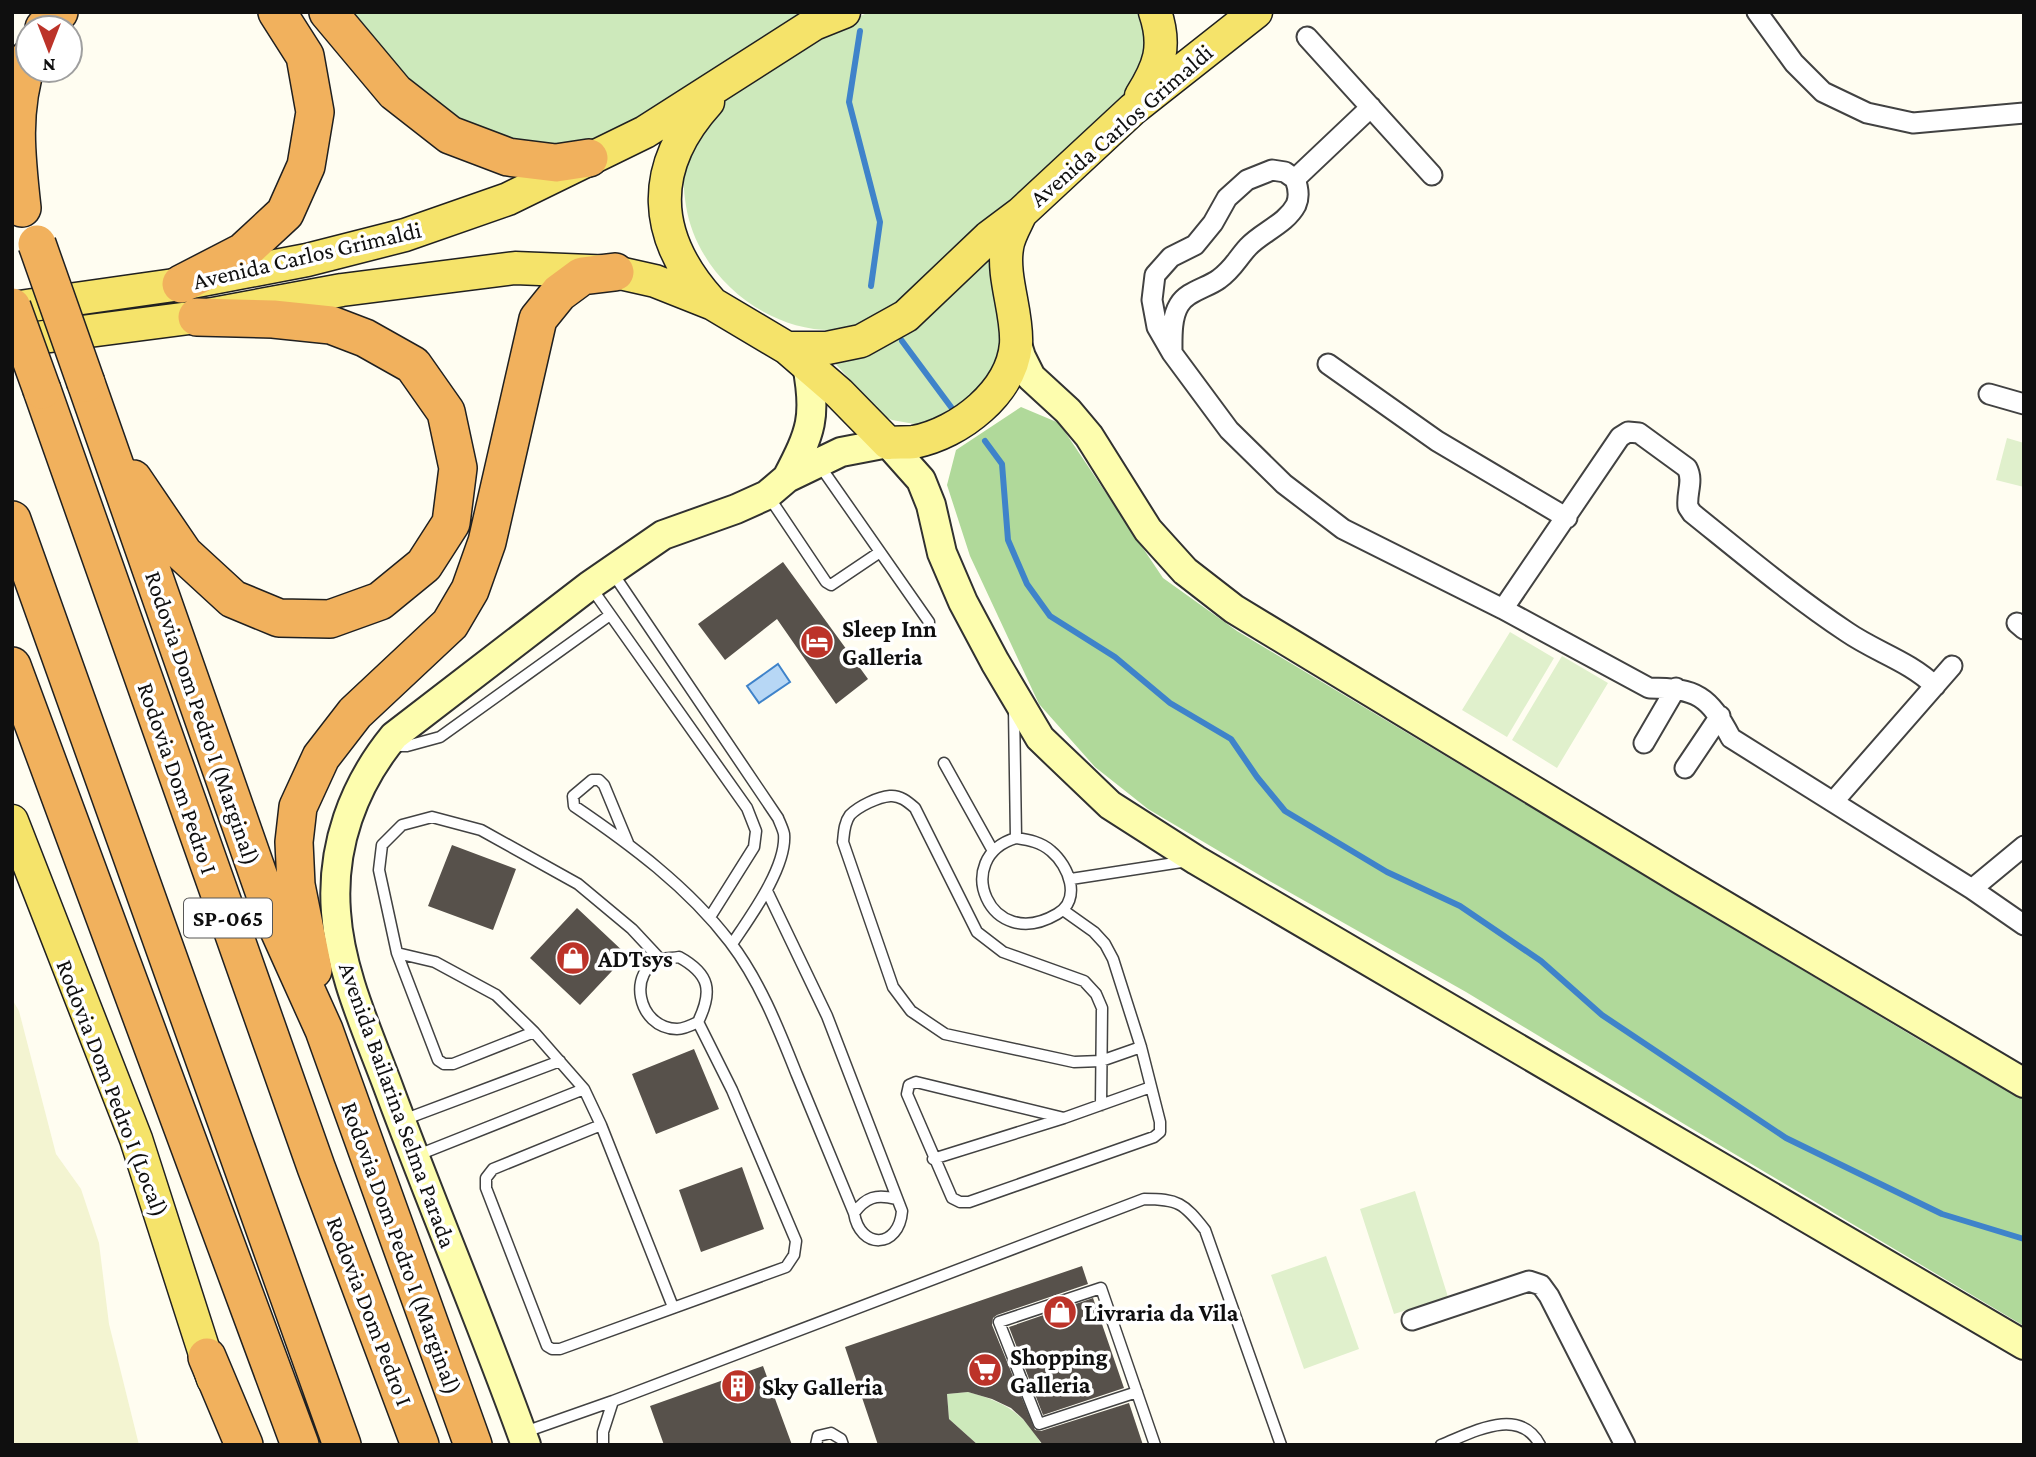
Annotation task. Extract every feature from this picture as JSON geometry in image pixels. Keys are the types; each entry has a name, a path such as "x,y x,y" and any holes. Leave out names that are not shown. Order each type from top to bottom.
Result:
{"highway":[{"path":"181,284 243,252 277,221 285,213 306,166 315,112 305,56 277,12"},
{"path":"328,12 395,92 450,135 508,157 556,163 589,158"},
{"name":"Rodovia Dom Pedro I (Marginal)","path":"19,84 15,140 17,197 37,244 273,917 324,1030 473,1445"},
{"path":"324,1030 296,885 293,842 298,807 321,757 355,713 450,624 470,590 490,530 538,319 559,293 582,276 615,272"},
{"name":"Rodovia Dom Pedro I","path":"12,307 311,1154 420,1445"},
{"path":"105,438 184,554 233,599 279,618 330,619 380,601 424,565 451,523 458,468 446,412 413,365 365,338 331,325 273,319 197,317"},
{"name":"SP-065","path":"12,520 342,1445"},
{"path":"12,666 300,1445"},
{"path":"207,1357 244,1445"}],"main road":[{"name":"Avenida Carlos Grimaldi","path":"12,307 181,284 307,260 405,235 508,199 645,132 814,24 844,12"},
{"path":"1133,109 1156,71 1160,58 1160,33 1155,12"},
{"name":"Avenida Carlos Grimaldi","path":"797,356 861,341 906,316 989,237 1021,213 1133,109 1256,12"},
{"path":"713,304 691,279 680,261 666,221 665,196 669,167 688,124 733,76"},
{"name":"Avenida Carlos Grimaldi","path":"12,341 197,317 342,290 516,268 615,272 655,281 713,304 797,356 839,393 888,443 914,442 967,419 986,403 999,387 1014,360 1016,341 1007,248 1021,213"},
{"name":"Rodovia Dom Pedro I (Local)","path":"12,821 136,1139 207,1357 229,1445"},
{"path":"12,850 33,880"}],"street":[{"path":"1757,12 1794,63 1823,92 1867,113 1913,123 2024,113"},
{"path":"1307,37 1432,174"},
{"path":"1295,179 1371,107"},
{"path":"1172,353 1172,328 1179,305 1193,292 1217,281 1235,266 1247,248 1284,219 1296,204 1299,191 1295,179 1284,172 1272,170 1247,180 1227,198 1213,223 1195,245 1171,257 1155,275 1152,300 1157,327 1172,353 1229,430 1294,492 1343,529 1649,688 1676,688 1701,696 1720,716 1731,738 1972,889 2024,925"},
{"path":"1016,341 1031,377 1068,411 1089,436 1148,530 1185,571 1234,609 1672,875 2024,1083"},
{"path":"777,487 806,442 812,420 812,395 797,356"},
{"path":"1328,364 1437,441 1567,517"},
{"path":"1989,394 2024,404"},
{"path":"1503,610 1620,438 1628,432 1639,432 1687,468 1691,482 1688,507 1692,513 1816,611 1859,640 1896,657 1922,673 1935,685"},
{"path":"888,443 921,480 943,553 963,602 1040,738 1110,805 1196,860 2024,1345"},
{"name":"Avenida Bailarina Selma Parada","path":"524,1439 414,1157 348,978 335,912 336,867 342,830 356,794 379,754 404,728 600,578 663,535 737,509 818,463 851,449 888,443"},
{"path":"1834,801 1952,666"},
{"path":"1644,743 1676,688"},
{"path":"1685,768 1720,716"},
{"path":"1972,889 2024,846"},
{"path":"1412,1320 1529,1281 1541,1285 1625,1445"}],"lane":[{"path":"818,463 929,622"},
{"path":"777,487 826,582 831,585 880,552"},
{"path":"600,578 610,615 747,808 756,831 754,847 710,917"},
{"path":"600,578 778,818 784,833 782,852 767,891 732,944"},
{"path":"386,746 407,746 440,737 610,615"},
{"path":"1014,695 1016,838"},
{"path":"944,763 993,851"},
{"path":"628,843 604,785 599,780 592,780 573,796 574,806 628,843 710,917 732,944 757,985 781,1035 854,1213 856,1227 865,1237 879,1241 892,1236 901,1225 902,1212 827,1016 767,891"},
{"path":"1101,1105 1101,1061 1102,1008 1096,993 1084,981 1003,952 977,932 915,808 904,799 891,796 868,803 850,816 843,842 893,986 911,1011 945,1034 1074,1062 1101,1061 1141,1047"},
{"path":"534,1032 453,1064 444,1064 438,1060 397,953 379,870 382,845 402,825 432,817 481,830 578,884 632,929 660,959"},
{"path":"1016,838 1034,841 1050,850 1063,863 1071,879 1071,891 1063,911 1044,922 1020,925 998,915 984,896 982,872 993,851 1003,842 1016,838"},
{"path":"1071,879 1196,860"},
{"path":"1063,911 1094,932 1113,959 1141,1047 1160,1122 1160,1132 1154,1137 970,1202 960,1202 952,1198 907,1094 909,1086 916,1082 1065,1118"},
{"path":"397,953 435,962 496,995 534,1032 583,1089 601,1125 673,1307"},
{"path":"679,957 696,967 707,984 707,1004 698,1022 680,1030 660,1026 645,1012 639,992 645,973 660,959 679,957"},
{"path":"601,1125 494,1169 486,1178 486,1188 547,1346 560,1349 786,1267 794,1255 796,1241 732,1090 698,1022"},
{"path":"401,1121 560,1061"},
{"path":"933,1158 1065,1118 1151,1087"},
{"path":"414,1157 583,1089"},
{"path":"854,1213 864,1200 880,1195 896,1199"},
{"path":"524,1439 613,1401 1144,1199 1171,1199 1191,1212 1205,1230 1280,1445"},
{"path":"1137,1392 1039,1423 999,1322 1101,1288 1156,1445"},
{"path":"603,1445 603,1432 613,1401"},
{"path":"1441,1445 1498,1424 1512,1423 1525,1427 1540,1445"},
{"path":"816,1445 818,1436 831,1433 841,1439 843,1445"}],"green space":[{"path":"346,12 805,12 733,76 556,163 477,139 406,83"},
{"path":"869,12 1142,12 1148,47 1136,85 895,312 868,325 837,330 807,328 778,319 752,304 728,285 709,262 694,235 686,206 685,168 697,141 723,100 815,41"},
{"path":"999,239 1004,336 993,372 955,413 920,425 884,416 828,356"},
{"path":"1021,407 1059,423 1163,578 1237,631 2024,1100 2024,1326 1466,992 1148,809 1095,767 1039,704 970,556 947,485 956,450"},
{"path":"2007,438 2024,443 2024,487 1996,480"},
{"path":"1510,632 1554,658 1507,737 1462,710"},
{"path":"1562,656 1608,683 1557,768 1512,740"},
{"path":"12,999 19,1011 56,1154 81,1189 99,1243 109,1324 139,1445 12,1445"},
{"path":"1415,1191 1448,1297 1394,1314 1360,1209"},
{"path":"1326,1256 1359,1349 1304,1369 1271,1275"},
{"path":"968,1392 1002,1404 1020,1416 1042,1445 978,1445 949,1419 947,1394"}],"water":[{"path":"778,664 790,682 759,703 747,686"}],"building":[{"name":"Sleep Inn Galleria","path":"783,562 868,679 836,704 777,619 725,660 698,624"},
{"path":"452,845 516,869 493,930 428,906"},
{"path":"577,908 627,955 580,1005 530,958"},
{"path":"694,1049 719,1109 656,1134 632,1074"},
{"path":"742,1167 764,1229 701,1252 679,1190"},
{"name":"Shopping Galleria","path":"1082,1266 1088,1284 997,1315 993,1318 992,1325 1035,1430 1041,1431 1129,1403 1143,1445 1043,1445 1011,1408 968,1392 947,1394 949,1419 978,1445 878,1445 845,1347"},
{"path":"1093,1298 1124,1388 1043,1415 1009,1327"},
{"name":"Sky Galleria","path":"763,1366 792,1445 664,1445 650,1406"}],"waterway":[{"path":"860,31 849,102 880,222 871,286"},
{"path":"902,341 951,407"},
{"path":"985,441 1002,464 1008,540 1027,584 1050,616 1115,657 1170,703 1231,739 1285,811 1387,872 1460,906 1541,961 1602,1015 1786,1138 1942,1214 2024,1239"}],"place":[{"name":"Sleep Inn Galleria","path":"817,642"},
{"name":"ADTsys","path":"573,958"},
{"name":"Livraria da Vila","path":"1060,1312"},
{"name":"Shopping Galleria","path":"985,1370"},
{"name":"Sky Galleria","path":"738,1386"}]}
